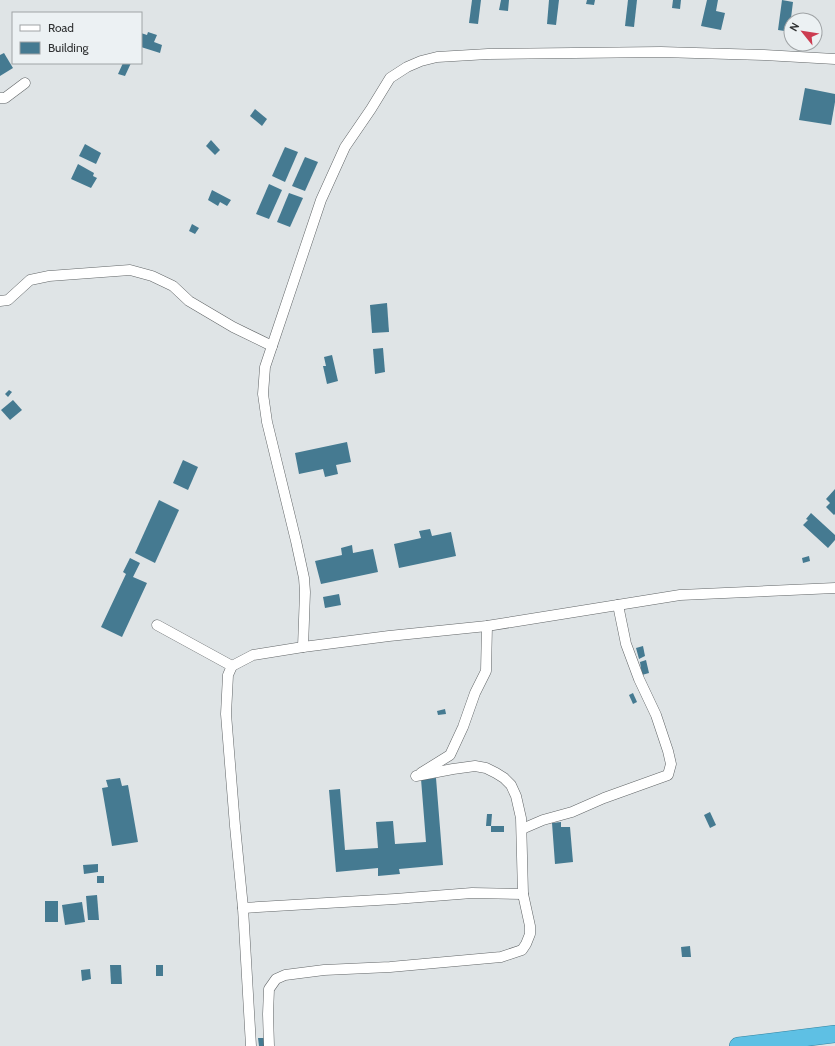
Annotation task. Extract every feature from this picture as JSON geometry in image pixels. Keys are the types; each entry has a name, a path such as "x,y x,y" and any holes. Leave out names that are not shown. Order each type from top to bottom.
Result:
{"highway":[{"path":"738,1046 835,1034"}],"street":[{"path":"303,647 305,592 304,578 267,422 263,394 265,367 320,200 345,147 390,78 407,67 421,61 437,57 488,54 661,52 835,59"},
{"path":"0,98 5,98 25,83"},
{"path":"0,301 8,300 30,280 49,276 130,270 152,276 173,286 189,301 233,327 272,346"},
{"path":"251,1046 243,908 226,714 228,675 232,666 253,655 389,636 487,626 680,594 835,588"},
{"path":"522,829 543,820 572,812 604,798 668,775 671,764 668,751 656,715 639,679 626,644 618,605"},
{"path":"157,625 232,666"},
{"path":"269,1046 268,1014 270,990 276,979 285,975 324,970 390,967 500,957 522,950 530,934 530,926 522,894 521,818 516,796 511,785 504,778 486,768 475,766 416,776 450,755 486,671 487,626"},
{"path":"243,908 472,893 522,894"}],"building":[{"path":"472,0 481,0 478,24 469,23"},
{"path":"501,0 509,0 508,11 499,10"},
{"path":"549,0 559,0 556,25 547,24"},
{"path":"587,0 595,0 594,5 586,4"},
{"path":"628,0 637,0 634,27 625,26"},
{"path":"673,0 681,0 680,9 672,8"},
{"path":"707,0 718,0 716,11 725,13 721,30 701,26"},
{"path":"782,0 793,2 792,12 783,12 783,31 778,30"},
{"path":"148,32 157,35 154,42 162,45 160,53 142,47 142,33 147,35"},
{"path":"4,53 13,68 0,76 0,55"},
{"path":"123,64 131,64 125,76 118,74"},
{"path":"805,88 835,94 831,125 799,120"},
{"path":"255,109 267,119 262,126 250,116"},
{"path":"211,140 220,150 215,155 206,146"},
{"path":"85,144 101,153 96,164 79,156"},
{"path":"285,147 298,152 285,182 272,176"},
{"path":"305,157 318,162 305,191 292,186"},
{"path":"78,164 94,173 93,176 97,178 91,188 71,179"},
{"path":"269,184 282,190 269,219 256,214"},
{"path":"212,190 231,200 227,206 220,202 218,206 208,200"},
{"path":"289,193 303,198 290,227 277,222"},
{"path":"192,224 199,228 195,234 189,231"},
{"path":"387,303 389,332 372,333 370,305"},
{"path":"383,348 385,372 375,374 373,349"},
{"path":"332,355 338,381 327,384 323,366 326,366 324,357"},
{"path":"9,390 12,392 8,397 5,394"},
{"path":"13,400 22,410 10,420 1,410"},
{"path":"347,442 351,462 336,465 338,474 325,477 323,469 299,474 295,453"},
{"path":"183,460 198,467 188,490 173,483"},
{"path":"835,489 834,515 826,507 830,503 826,499"},
{"path":"159,500 179,510 155,563 135,553"},
{"path":"811,513 835,535 835,540 828,548 803,525 808,520 806,519"},
{"path":"430,529 432,536 451,532 456,556 399,568 394,544 421,538 419,531"},
{"path":"352,545 353,553 373,549 378,572 321,584 315,561 342,555 341,548"},
{"path":"809,556 810,561 803,563 802,558"},
{"path":"130,558 140,563 133,577 147,583 122,637 101,627 126,574 123,572"},
{"path":"339,594 341,605 325,608 323,597"},
{"path":"643,646 645,656 639,659 636,648"},
{"path":"646,660 649,673 642,675 640,662"},
{"path":"633,693 637,702 633,704 629,695"},
{"path":"445,709 446,714 438,715 437,711"},
{"path":"120,778 122,786 128,785 138,842 112,846 102,788 108,787 106,780"},
{"path":"436,778 443,865 399,869 400,874 378,876 378,868 336,872 329,790 340,789 345,850 378,848 376,822 393,821 395,844 426,842 421,779"},
{"path":"710,812 716,825 710,828 704,815"},
{"path":"487,814 492,814 491,826 486,826"},
{"path":"561,822 561,827 570,827 573,862 555,864 552,823"},
{"path":"491,826 504,826 504,832 491,832"},
{"path":"98,864 98,872 84,874 83,865"},
{"path":"97,876 104,876 104,883 97,883"},
{"path":"97,895 99,920 88,920 86,896"},
{"path":"45,901 58,901 58,922 45,922"},
{"path":"82,902 85,922 65,925 62,905"},
{"path":"690,946 691,957 682,957 681,947"},
{"path":"110,965 121,965 122,984 111,984"},
{"path":"156,965 163,965 163,976 156,976"},
{"path":"90,969 91,979 82,981 81,970"},
{"path":"258,1038 265,1038 265,1046 259,1046"}]}
